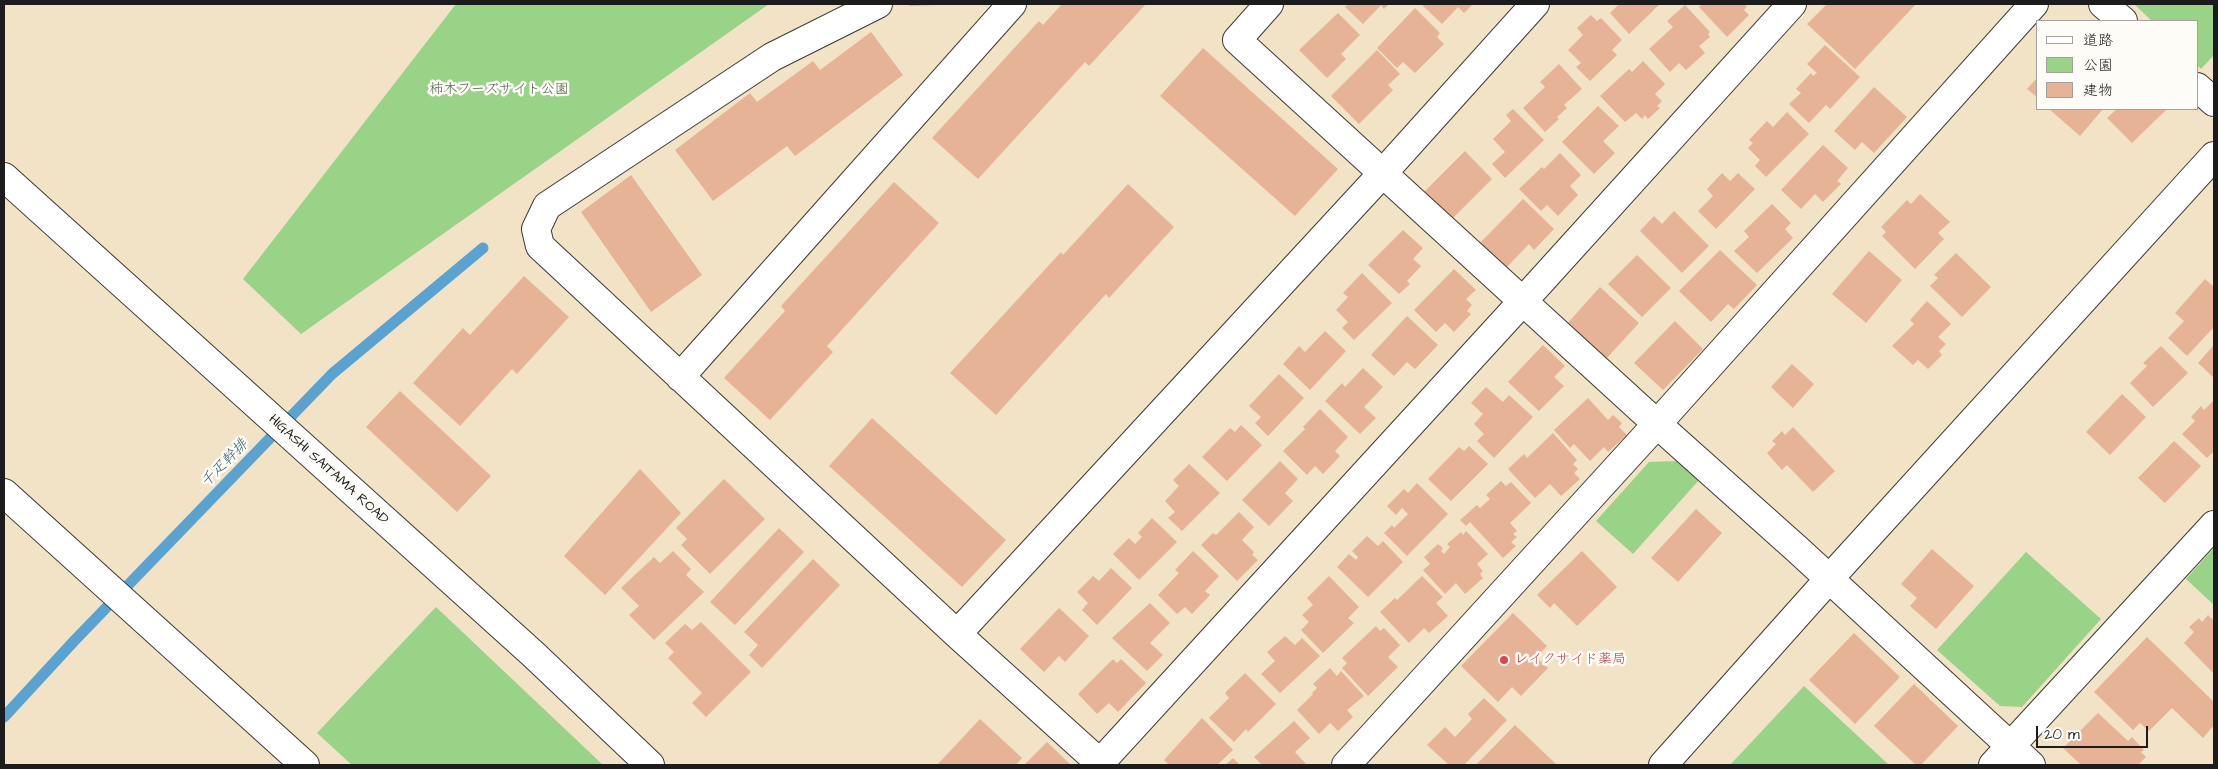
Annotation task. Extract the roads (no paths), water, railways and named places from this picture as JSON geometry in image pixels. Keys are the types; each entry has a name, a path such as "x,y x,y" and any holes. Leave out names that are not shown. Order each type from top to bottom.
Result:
{"main road":[{"path":"878,4 772,57 547,206 536,229 540,246 957,634 1101,764 1524,301 1792,4"},
{"path":"680,376 1012,4"},
{"path":"1269,4 1237,40 1829,579 2001,756 2031,765"},
{"path":"957,634 1382,174 1535,4"},
{"path":"1346,765 1657,424 2034,4"},
{"path":"2103,4 2122,20"},
{"path":"2198,88 2214,102"},
{"path":"1664,765 1829,579 2214,156"},
{"name":"HIGASHI SAITAMA ROAD","path":"4,177 533,654 650,765"},
{"path":"4,493 305,765"},
{"path":"2001,756 2214,525"}],"waterway":[{"name":"千疋幹排","path":"4,717 75,640 332,374 483,248"}],"place":[{"name":"レイクサイド薬局","path":"1504,660"}],"park label":[{"name":"柿木フーズサイト公園","path":"499,90"}]}
